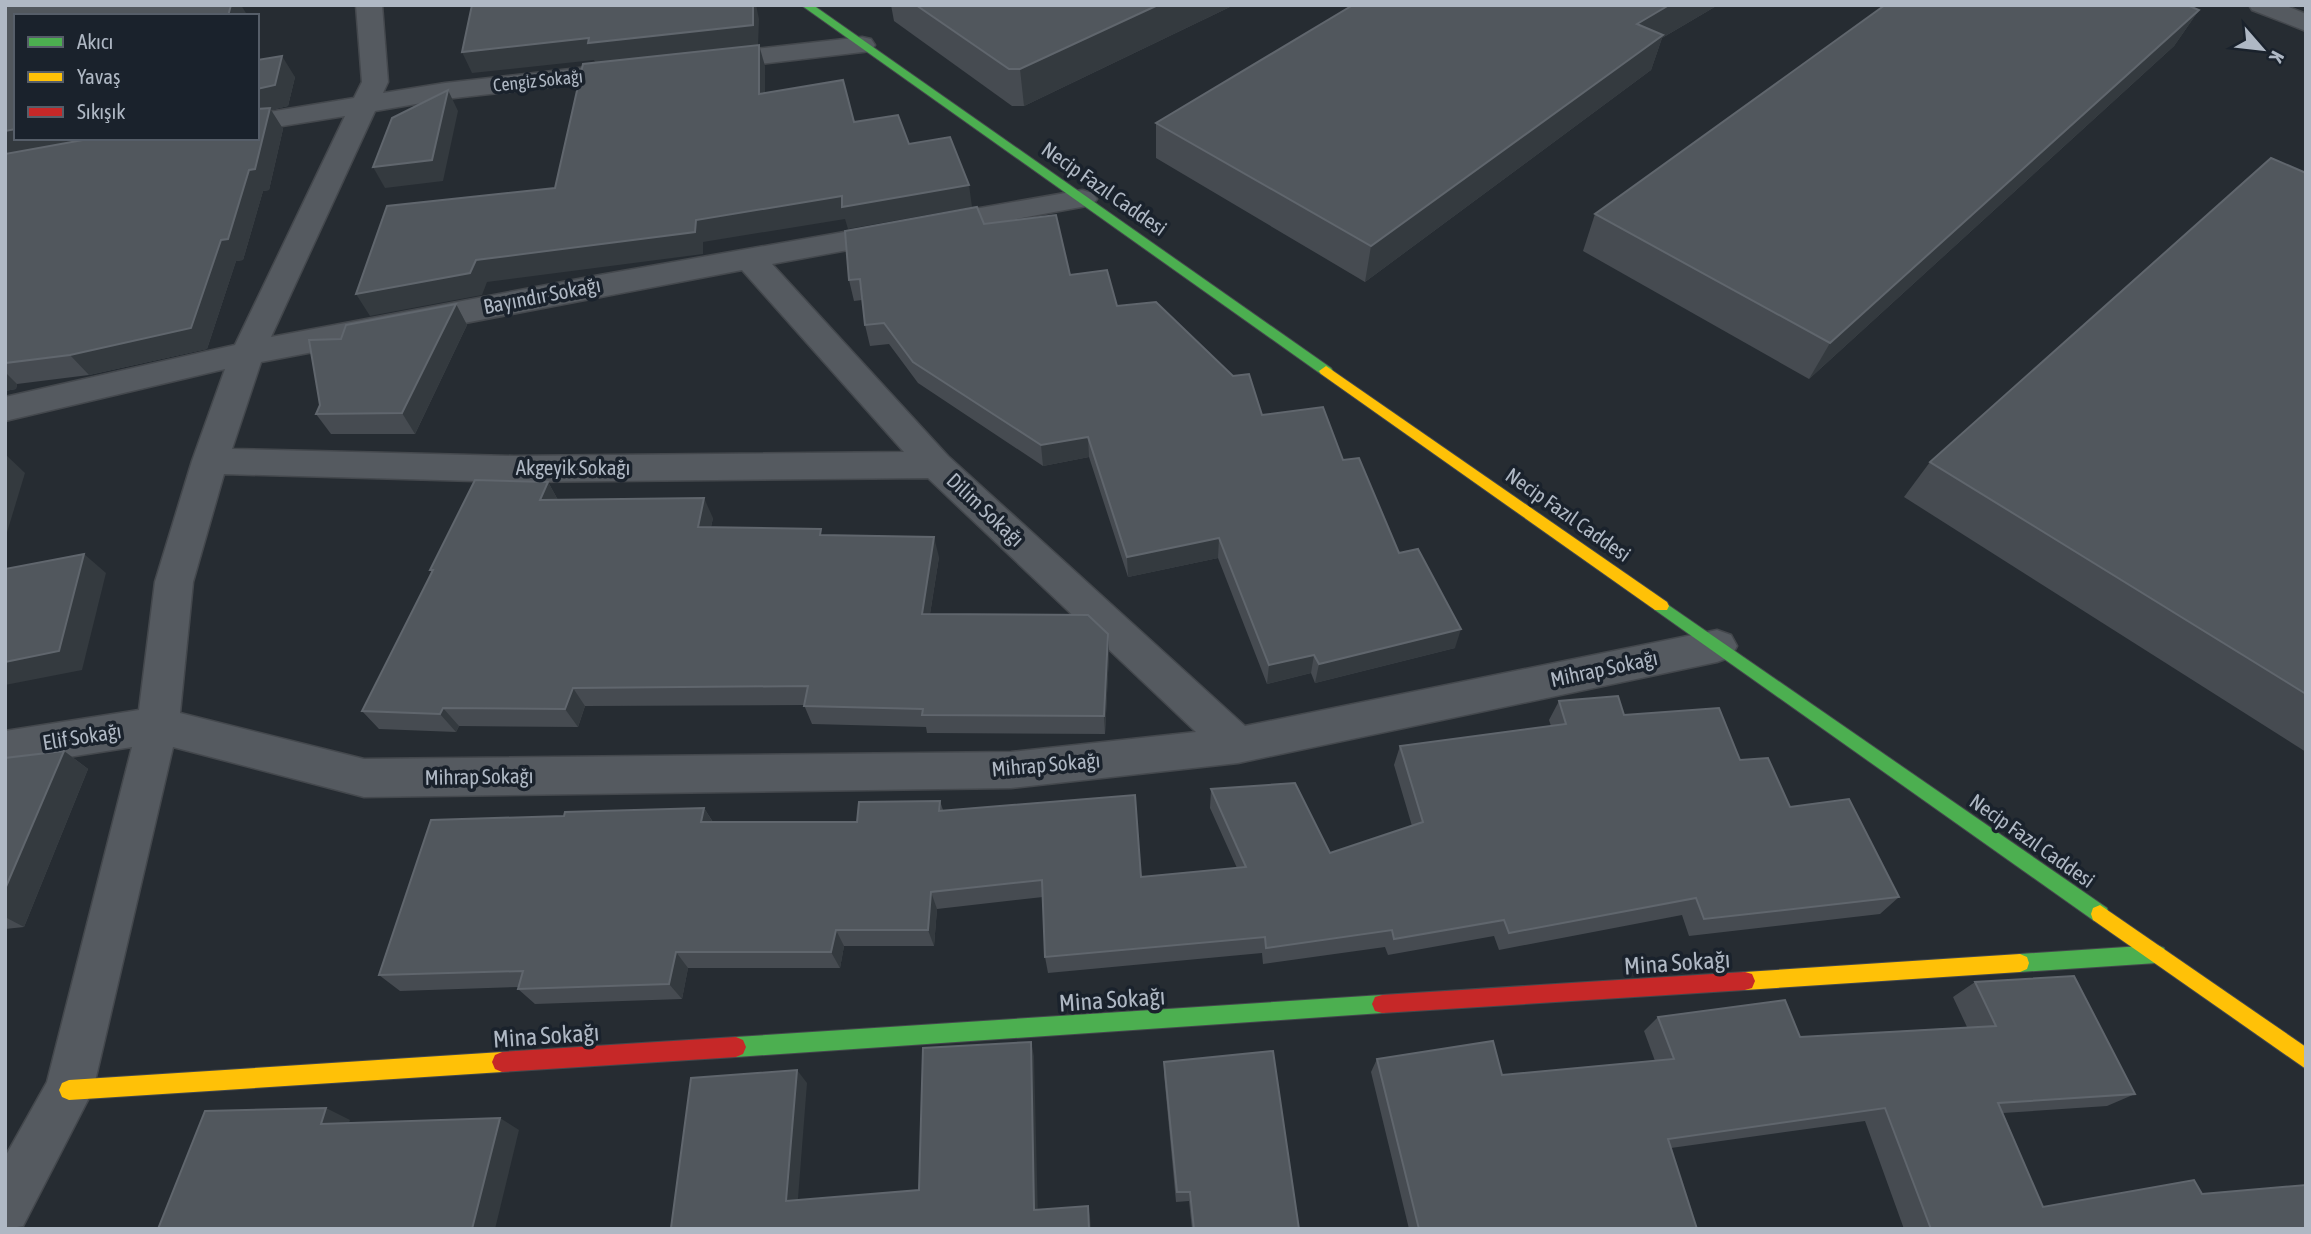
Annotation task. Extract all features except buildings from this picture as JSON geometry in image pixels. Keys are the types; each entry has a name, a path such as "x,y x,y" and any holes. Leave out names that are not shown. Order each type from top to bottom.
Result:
{"street":[{"path":"9,1194 69,1090 158,725 174,582 210,461 247,353 375,82 369,5"},
{"name":"Necip Fazıl Caddesi","path":"806,5 2306,1059"},
{"path":"2261,5 2306,23"},
{"path":"681,65 862,44"},
{"name":"Cengiz Sokağı","path":"259,122 445,91 653,68"},
{"name":"Bayındır Sokağı","path":"5,409 247,353 748,258 1082,200"},
{"name":"Dilim Sokağı","path":"748,258 936,465 1238,745"},
{"name":"Akgeyik Sokağı","path":"210,461 514,469 936,465"},
{"name":"Mihrap Sokağı","path":"158,725 363,778 1011,770 1238,745 1717,646"},
{"name":"Elif Sokağı","path":"5,750 158,725"},
{"name":"Mina Sokağı","path":"69,1090 2157,954"}],"traffic: fast":[{"path":"806,5 1326,371"},
{"path":"1661,606 2100,914"},
{"path":"2020,963 2157,954"},
{"path":"736,1047 1382,1004"}],"traffic: slow":[{"path":"1326,371 1661,606"},
{"path":"2100,914 2306,1059"},
{"path":"1745,981 2020,963"},
{"path":"69,1090 502,1062"}],"traffic: jam":[{"path":"1382,1004 1745,981"},
{"path":"502,1062 736,1047"}]}
